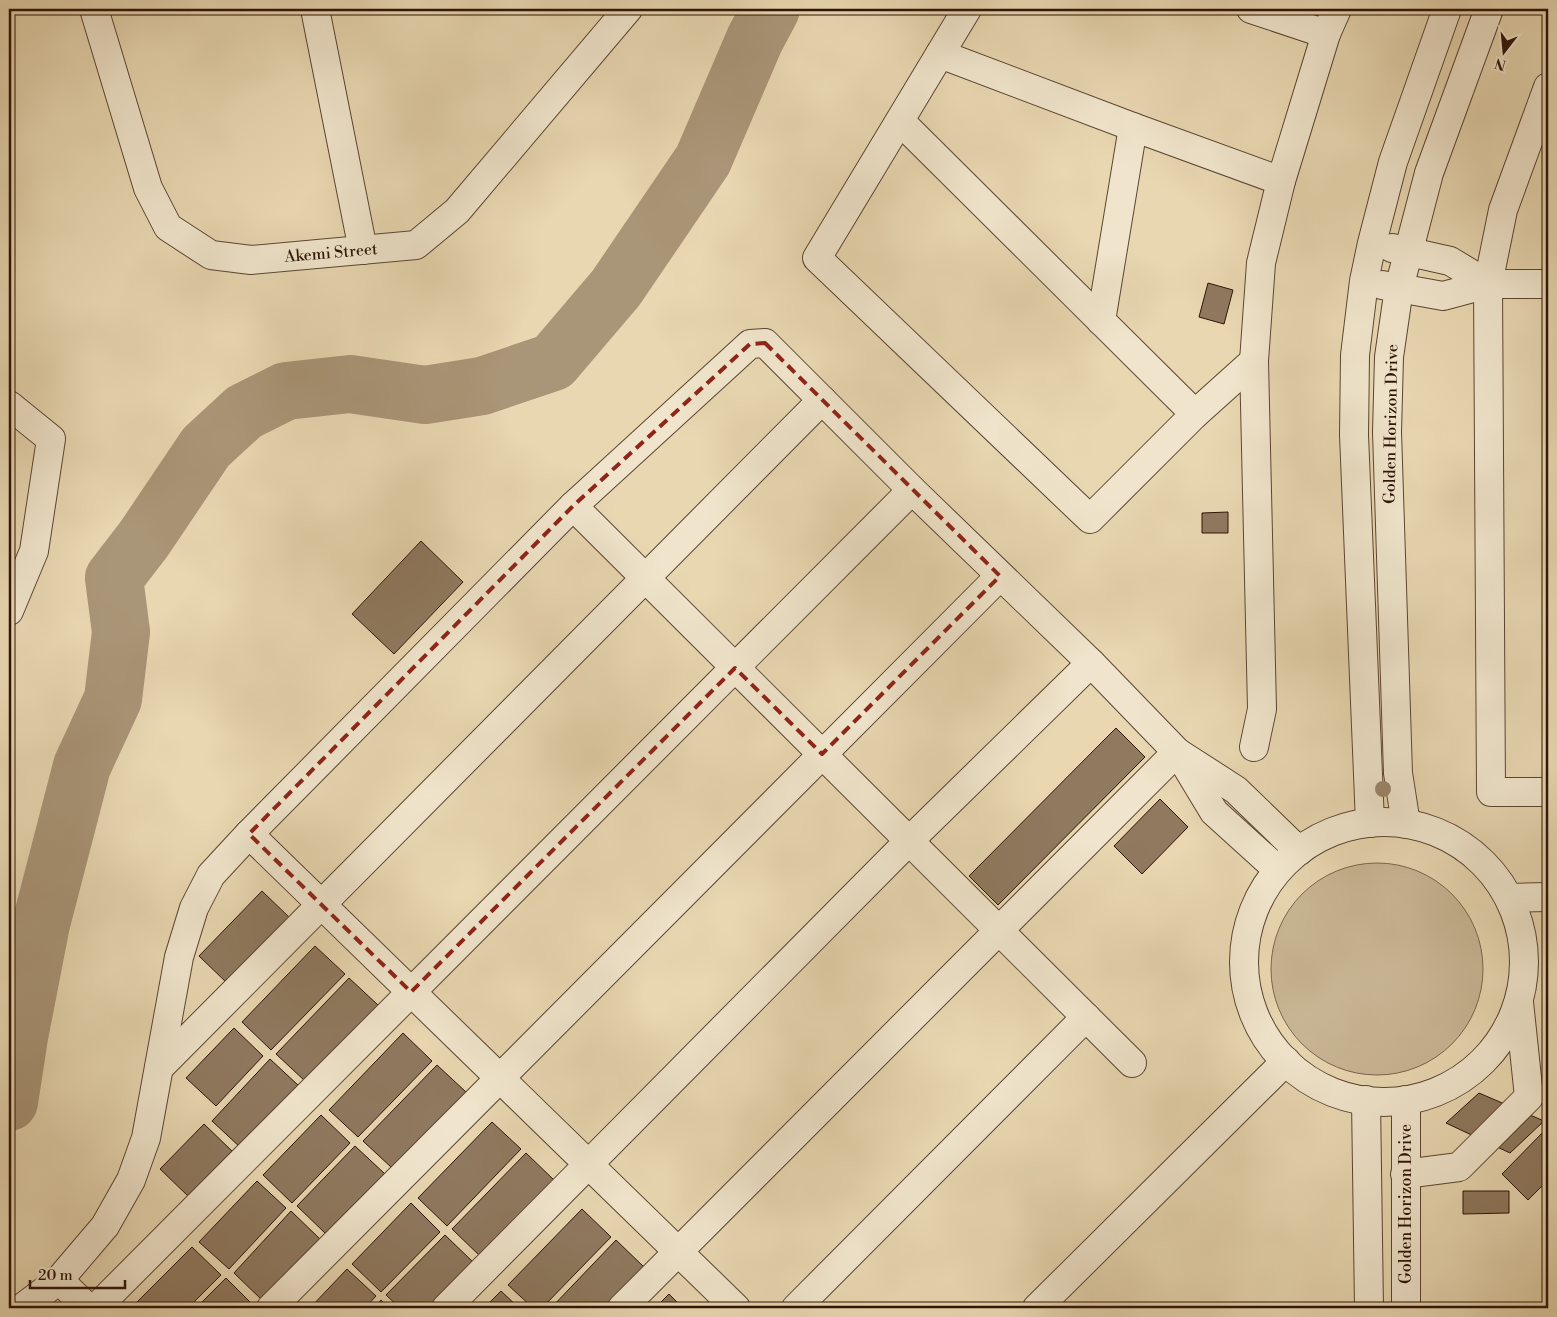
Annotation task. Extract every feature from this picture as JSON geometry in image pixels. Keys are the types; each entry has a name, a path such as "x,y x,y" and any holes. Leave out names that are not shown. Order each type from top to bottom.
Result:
{"street":[{"name":"Akemi Street","path":"94,9 148,188 168,227 211,255 251,260 416,246 456,211 628,9"},
{"path":"315,9 364,250"},
{"path":"967,9 817,258 1090,519 1195,414 1254,361"},
{"path":"1251,9 1326,34"},
{"path":"1254,747 1262,709 1254,361 1261,264 1281,181 1326,34 1337,9"},
{"name":"Golden Horizon Drive","path":"1370,823 1354,435 1355,355 1364,282 1393,162 1447,9"},
{"name":"Golden Horizon Drive","path":"1406,824 1398,773 1387,432 1389,357 1399,288 1429,173 1489,9"},
{"path":"940,54 1281,181"},
{"path":"1548,87 1540,133 1503,210 1488,284 1492,792 1548,792"},
{"path":"900,121 1195,414"},
{"path":"1101,321 1133,127"},
{"path":"1372,243 1450,261 1488,284"},
{"path":"1364,282 1442,296 1488,284 1548,284"},
{"path":"22,1308 59,1280 105,1226 131,1180 146,1138 179,957 194,908 211,875 249,834 573,506 750,344 765,343 912,490 1091,663 1177,752 1214,812 1278,870"},
{"path":"159,1068 822,400"},
{"path":"9,405 51,439 34,551 9,611"},
{"path":"96,1308 912,490"},
{"path":"573,506 1132,1063"},
{"path":"271,1308 1000,576"},
{"path":"446,1308 909,841 1091,663"},
{"path":"1177,752 1236,790 1299,851"},
{"path":"622,1308 1177,752"},
{"path":"1370,823 1406,824 1432,831 1456,841 1477,857 1495,876 1509,898 1519,923 1524,948 1524,975 1519,1001 1509,1026 1495,1048 1477,1067 1456,1082 1432,1093 1406,1100 1366,1100 1344,1095 1323,1087 1286,1061 1270,1043 1250,1002 1244,956 1247,932 1254,910 1264,889 1278,870 1299,851 1320,837 1345,828 1370,823"},
{"path":"249,834 736,1308"},
{"path":"1509,898 1548,897"},
{"path":"1405,1174 1459,1167 1530,1097 1519,1001"},
{"path":"796,1308 1086,1017"},
{"path":"1037,1308 1286,1061"},
{"path":"1366,1100 1369,1308"},
{"name":"Golden Horizon Drive","path":"1406,1100 1406,1308"},
{"path":"59,1280 88,1308"}],"highlighted area":[{"path":"765,343 1000,576 822,754 735,668 411,992 249,834 573,506 750,344"}],"shaded area":[{"path":"1367,863 1387,863 1408,867 1427,875 1452,894 1465,910 1475,928 1481,948 1483,969 1481,990 1475,1010 1465,1028 1452,1044 1427,1063 1408,1071 1387,1075 1367,1075 1346,1071 1327,1063 1310,1051 1295,1036 1283,1019 1275,1000 1271,979 1271,959 1275,938 1283,919 1295,902 1310,887 1327,875 1346,867"}],"building":[{"path":"1208,283 1233,290 1224,324 1199,317"},
{"path":"1228,512 1228,533 1202,533 1202,513"},
{"path":"421,541 463,582 394,654 352,614"},
{"path":"1116,728 1145,757 998,905 969,876"},
{"path":"1160,799 1188,827 1142,874 1114,846"},
{"path":"262,891 291,919 228,984 199,956"},
{"path":"315,946 345,974 271,1050 242,1022"},
{"path":"349,978 378,1005 305,1081 276,1054"},
{"path":"234,1028 263,1056 216,1106 186,1078"},
{"path":"403,1033 432,1061 358,1137 329,1110"},
{"path":"270,1059 299,1086 241,1148 212,1121"},
{"path":"437,1065 466,1092 392,1168 363,1141"},
{"path":"1479,1093 1544,1121 1510,1153 1446,1123"},
{"path":"321,1115 350,1143 292,1203 263,1175"},
{"path":"492,1122 521,1149 447,1226 418,1198"},
{"path":"204,1124 233,1152 189,1197 160,1169"},
{"path":"1548,1127 1548,1180 1528,1200 1502,1174"},
{"path":"355,1146 385,1174 326,1234 297,1206"},
{"path":"526,1153 555,1181 481,1257 452,1229"},
{"path":"257,1181 286,1208 229,1269 199,1242"},
{"path":"1463,1191 1509,1191 1509,1213 1463,1214"},
{"path":"411,1203 440,1232 381,1292 352,1264"},
{"path":"582,1209 611,1237 542,1308 533,1308 508,1285"},
{"path":"291,1211 320,1239 263,1301 234,1273"},
{"path":"445,1235 474,1263 430,1308 400,1308 386,1295"},
{"path":"616,1240 645,1268 606,1308 551,1308"},
{"path":"192,1247 221,1275 188,1308 131,1308"},
{"path":"347,1269 376,1296 365,1308 310,1308"},
{"path":"226,1278 255,1307 196,1308"},
{"path":"501,1291 519,1308 484,1308"},
{"path":"669,1294 683,1308 655,1308"},
{"path":"381,1300 389,1308 373,1308"}],"waterway":[{"path":"9,1102 19,1037 41,924 82,766 113,699 121,632 114,578 144,539 206,447 244,412 286,391 350,384 425,395 482,386 553,362 616,288 703,160 755,39 771,9"}]}
